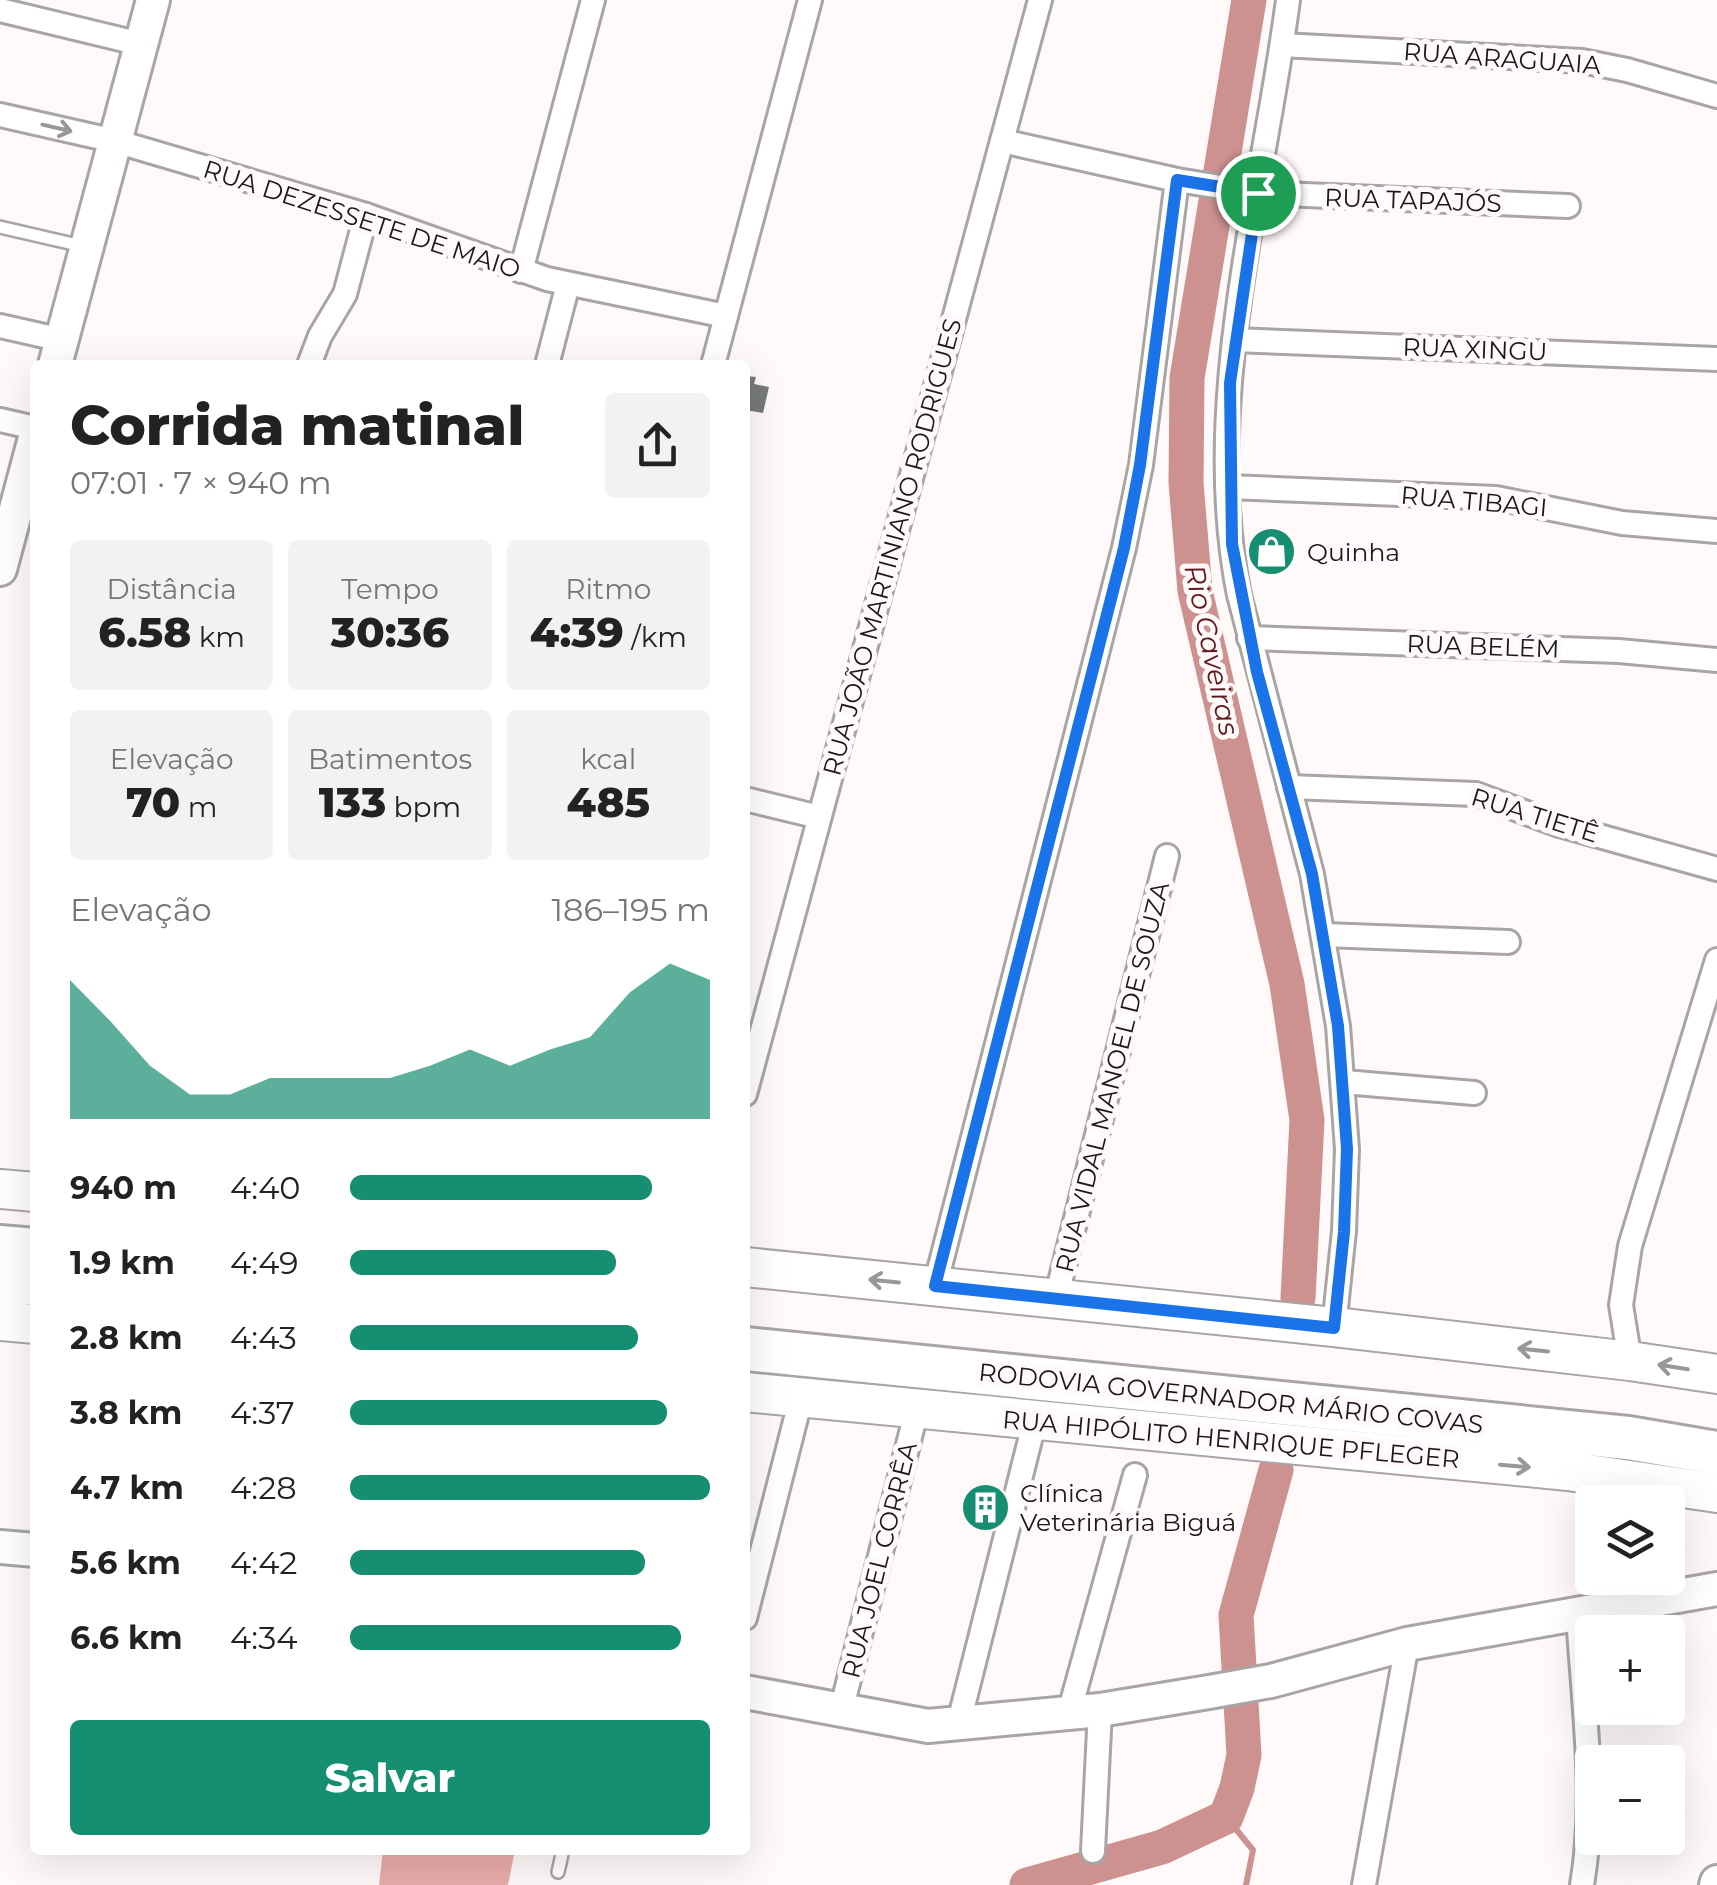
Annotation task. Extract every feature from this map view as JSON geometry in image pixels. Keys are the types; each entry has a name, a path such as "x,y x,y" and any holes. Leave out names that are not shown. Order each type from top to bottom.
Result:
{"highway":[{"path":"0,1247 30,1250"},
{"path":"0,1274 30,1279"},
{"path":"0,1282 30,1280"},
{"name":"RODOVIA GOVERNADOR MÁRIO COVAS","path":"750,1323 1633,1412 1717,1424"},
{"name":"RODOVIA GOVERNADOR MÁRIO COVAS","path":"750,1350 1628,1438 1717,1452"}],"main road":[{"path":"58,352 153,0"},
{"path":"0,569 6,525 30,453"},
{"path":"0,1189 30,1192"},
{"path":"750,1268 1630,1360 1717,1374"},
{"path":"0,1321 30,1324"},
{"name":"RUA HIPÓLITO HENRIQUE PFLEGER","path":"750,1393 1568,1471 1717,1493"},
{"path":"0,1547 30,1550"},
{"path":"750,1693 928,1726 958,1726 1085,1712 1209,1692 1272,1680 1408,1644 1717,1589"}],"street":[{"path":"521,271 592,0"},
{"path":"714,360 810,0"},
{"name":"RUA JOÃO MARTINIANO RODRIGUES","path":"750,1075 1040,0"},
{"path":"1288,0 1282,45 1246,191 1230,383 1230,487 1234,567 1325,935 1344,1082 1346,1183 1334,1328"},
{"path":"0,10 141,44"},
{"name":"RUA ARAGUAIA","path":"1282,45 1570,60 1627,70 1717,96"},
{"name":"RUA DEZESSETE DE MAIO","path":"0,115 115,141 366,215 521,271 726,316"},
{"name":"RUA TAPAJÓS","path":"1002,141 1182,181 1246,191 1568,206"},
{"path":"935,1286 1124,548 1182,181"},
{"path":"311,360 345,294 366,215"},
{"path":"548,360 568,284"},
{"path":"0,326 58,352"},
{"name":"RUA XINGU","path":"1234,340 1717,359"},
{"path":"0,420 30,427"},
{"name":"RUA TIBAGI","path":"1230,487 1496,498 1622,523 1717,531"},
{"name":"RUA BELÉM","path":"1249,638 1600,650 1717,660"},
{"name":"RUA TIETÊ","path":"1288,787 1476,794 1556,824 1717,868"},
{"path":"750,800 819,818"},
{"name":"RUA VIDAL MANOEL DE SOUZA","path":"1056,1298 1167,856"},
{"path":"1325,935 1508,942"},
{"path":"1630,1360 1621,1305 1627,1258 1717,960"},
{"path":"1344,1082 1474,1093"},
{"path":"750,1598 801,1398"},
{"name":"RUA JOEL CORRÊA","path":"841,1711 917,1409"},
{"path":"958,1726 1034,1420"},
{"path":"1093,1851 1085,1712 1135,1475"},
{"path":"1578,1614 1587,1790 1582,1885"},
{"path":"1364,1885 1408,1644"}],"lane":[{"path":"0,227 86,247"},
{"path":"558,1872 563,1855"}],"shaded area":[{"path":"382,1855 514,1855 508,1885 379,1885"}],"building":[{"path":"750,376 756,377 754,384 769,387 763,413 750,411"},
{"name":"Clínica Veterinária Biguá","path":"976,1484 1001,1490 993,1522 969,1515 976,1500"}],"waterway":[{"name":"Rio Caveiras","path":"1249,0 1187,378 1186,483 1195,591 1287,984 1307,1120 1298,1298"},
{"name":"Rio Caveiras","path":"1027,1885 1162,1847 1226,1817 1244,1755 1236,1615 1276,1470"},
{"path":"1226,1817 1253,1850 1246,1885"}],"place":[{"name":"Quinha","path":"1272,552"},
{"name":"Clínica Veterinária Biguá","path":"985,1507"}],"route":[{"path":"1177,180 1258,193 1230,383 1232,544 1257,672 1312,874 1338,1026 1347,1149 1344,1232 1334,1328 935,1286 1124,548 1140,465 1177,180"}]}
